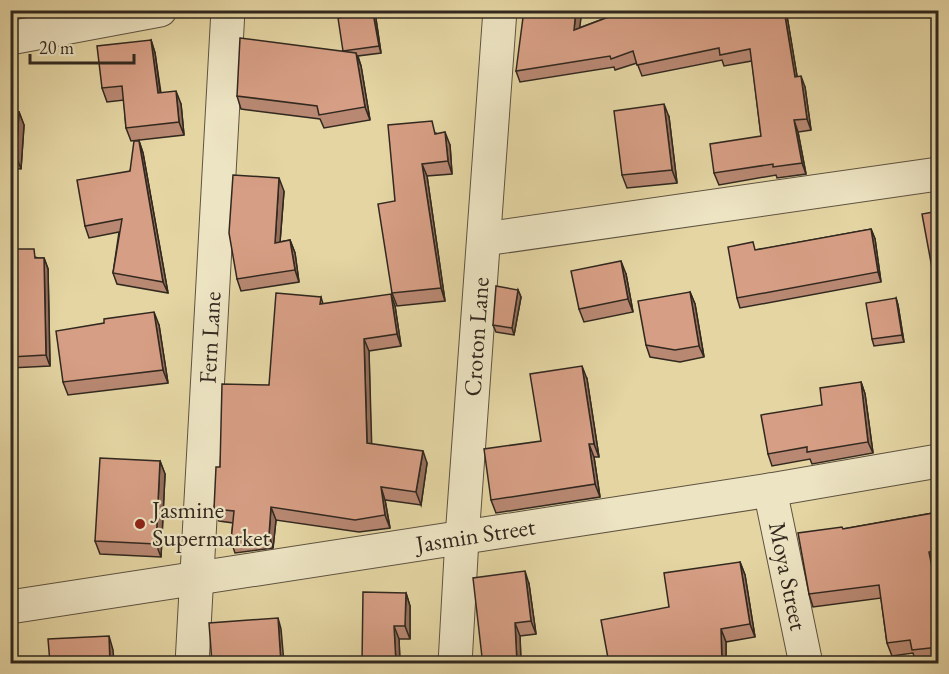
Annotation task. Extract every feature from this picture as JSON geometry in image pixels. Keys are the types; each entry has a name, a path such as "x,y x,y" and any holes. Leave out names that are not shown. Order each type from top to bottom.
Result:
{"street":[{"path":"10,38 159,10"},
{"name":"Fern Lane","path":"192,663 228,10"},
{"name":"Croton Lane","path":"455,663 500,10"},
{"path":"485,239 939,174"},
{"name":"Jasmin Street","path":"10,607 770,490 939,461"},
{"name":"Moya Street","path":"770,490 806,663"}],"building":[{"path":"524,10 576,10 574,30 627,10 784,10 795,77 801,76 807,119 794,120 802,163 773,167 773,164 714,173 710,144 761,136 750,49 720,55 719,48 637,65 633,51 611,59 610,56 516,71"},
{"path":"373,13 379,46 343,51 338,18"},
{"path":"240,38 356,53 365,107 319,115 317,106 237,96"},
{"path":"151,40 158,93 176,91 179,122 126,128 122,86 102,88 97,46"},
{"path":"664,104 672,170 622,175 614,111"},
{"path":"10,111 19,112 16,156 10,155"},
{"path":"432,121 435,134 445,132 448,161 422,164 441,288 392,293 378,204 395,201 388,125"},
{"path":"134,141 139,141 163,282 113,273 122,219 85,226 77,180 130,171"},
{"path":"233,175 279,178 275,243 290,240 295,270 237,279 229,233"},
{"path":"939,211 939,267 932,268 922,214"},
{"path":"871,229 878,272 737,298 728,247 753,242 755,250"},
{"path":"10,249 34,249 35,258 44,258 46,355 10,357"},
{"path":"621,261 628,299 579,309 571,271"},
{"path":"496,286 518,290 512,328 493,325"},
{"path":"690,292 699,346 675,350 646,345 638,301"},
{"path":"276,293 321,297 320,304 391,294 397,334 364,339 367,443 423,451 416,492 381,487 385,515 355,520 271,507 269,535 231,541 234,511 214,509 216,467 220,467 222,384 269,385"},
{"path":"896,298 902,335 872,339 866,303"},
{"path":"154,312 163,370 63,382 56,331 104,323 104,319"},
{"path":"582,366 594,444 589,444 595,484 491,500 484,449 541,441 530,374"},
{"path":"861,382 868,442 807,452 807,447 768,454 761,415 822,405 820,388"},
{"path":"100,458 160,461 156,544 95,541"},
{"path":"939,512 939,550 929,552 939,603 939,647 912,650 910,640 887,643 879,585 809,594 798,533 842,527 843,529"},
{"path":"740,562 750,624 721,629 722,663 607,663 601,620 669,607 664,573"},
{"path":"525,571 531,621 515,623 517,663 474,663 474,658 482,657 473,578"},
{"path":"363,592 406,593 405,626 394,626 396,663 362,663"},
{"path":"278,618 281,663 212,663 209,623"},
{"path":"109,636 110,663 50,663 48,639"}],"place":[{"name":"Jasmine Supermarket","path":"140,524"}]}
